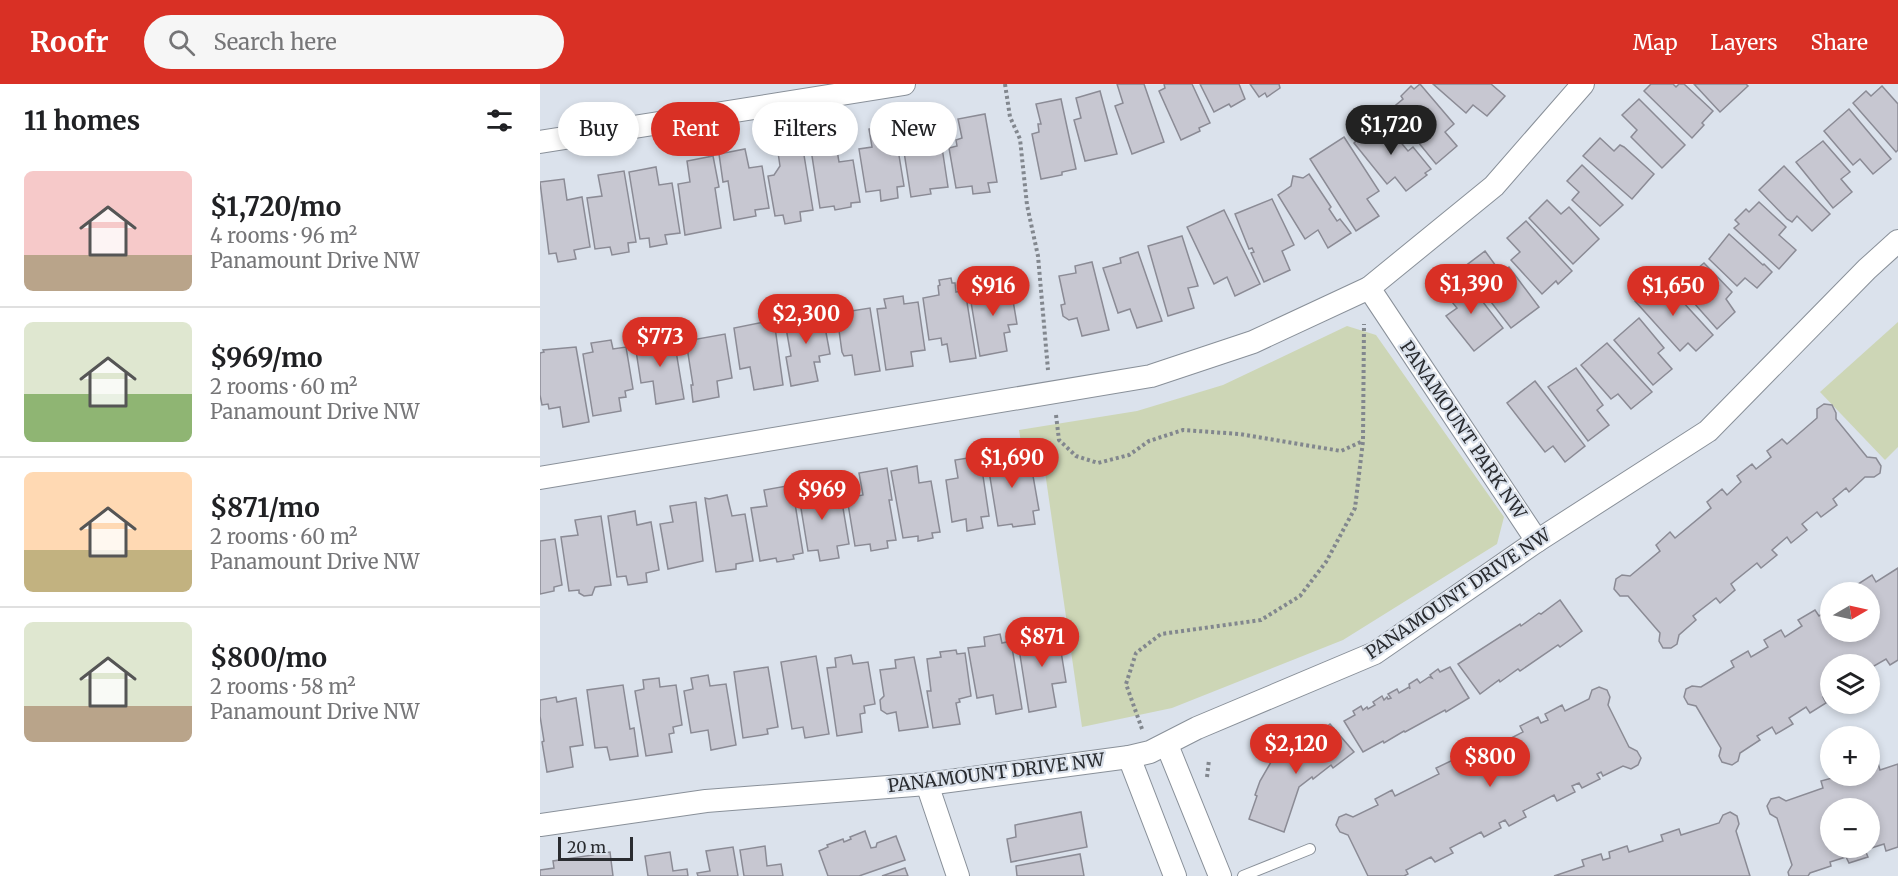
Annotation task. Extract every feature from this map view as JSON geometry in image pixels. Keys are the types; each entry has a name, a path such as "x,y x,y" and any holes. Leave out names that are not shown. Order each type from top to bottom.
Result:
{"street":[{"path":"540,142 904,84"},
{"path":"540,478 1151,376 1253,342 1369,288 1494,186 1583,84"},
{"name":"PANAMOUNT DRIVE NW","path":"540,825 706,801 927,784 1149,752 1197,728 1375,653 1537,541 1708,431 1867,269 1898,241"},
{"name":"PANAMOUNT PARK NW","path":"1369,288 1537,541"},
{"path":"1149,752 1175,876"},
{"path":"1149,752 1220,876"},
{"path":"927,784 958,876"}],"lane":[{"path":"1243,876 1310,849"}],"path":[{"path":"1005,84 1011,117 1020,139 1027,205 1038,256 1048,372 1059,440 1076,456 1098,463 1129,454 1149,441 1183,430 1239,434 1341,451 1363,441"},
{"path":"1149,752 1126,684 1136,653 1161,634 1261,620 1300,596 1326,562 1355,508 1363,441 1364,314 1369,288"}],"green space":[{"path":"1898,322 1898,447 1885,460 1820,392"},
{"path":"1347,326 1376,335 1504,517 1497,544 1343,640 1172,708 1082,727 1044,465 1023,455 1019,430 1137,411 1223,385"}],"building":[{"path":"1117,84 1144,84 1164,142 1132,154 1115,106 1123,103"},
{"path":"1164,84 1192,84 1210,123 1199,128 1200,131 1181,140 1159,91 1165,88"},
{"path":"1200,84 1239,84 1245,99 1231,107 1229,104 1214,112"},
{"path":"1250,84 1279,84 1280,88 1267,97 1265,93 1259,97"},
{"path":"1420,84 1454,124 1445,132 1457,146 1436,164 1391,109 1403,99 1401,96 1411,86 1414,89"},
{"path":"1433,84 1491,84 1505,96 1487,116 1473,105 1466,113"},
{"path":"1651,84 1673,84 1676,87 1684,84 1713,111 1692,138 1644,91"},
{"path":"1694,84 1746,84 1748,86 1720,112"},
{"path":"1882,86 1898,104 1898,150 1896,152 1853,103 1866,91 1871,96"},
{"path":"1100,91 1117,154 1085,161 1074,120 1081,118 1076,98"},
{"path":"1061,99 1076,169 1062,172 1062,175 1041,179 1032,134 1039,132 1038,124 1041,124 1036,104"},
{"path":"1639,99 1685,145 1662,168 1631,137 1637,130 1622,115"},
{"path":"1849,109 1891,159 1873,174 1860,159 1853,165 1824,131"},
{"path":"985,114 997,182 988,183 990,192 973,194 972,186 956,188 950,156 957,156 957,140 962,138 958,119"},
{"path":"1382,120 1408,151 1413,147 1431,169 1425,173 1427,175 1406,191 1395,177 1387,184 1354,143 1357,140 1355,138"},
{"path":"1344,137 1379,191 1367,199 1379,216 1356,231 1310,159"},
{"path":"1600,138 1614,151 1620,145 1624,147 1654,174 1632,199 1583,156"},
{"path":"1823,141 1850,172 1841,179 1852,192 1833,208 1796,162"},
{"path":"870,147 870,156 899,156 904,186 897,187 898,198 881,201 880,190 866,192 859,149"},
{"path":"745,149 749,168 762,166 769,208 755,210 756,216 734,220 728,181 723,182 719,156 740,156 740,150"},
{"path":"713,156 719,187 715,188 721,228 685,235 678,184 690,182 687,161"},
{"path":"778,156 804,156 813,210 800,212 801,221 785,224 783,215 775,216 768,176 774,175 780,166"},
{"path":"812,156 838,156 839,162 853,160 860,202 851,203 851,207 835,210 834,206 820,208"},
{"path":"905,156 943,156 948,187 930,189 931,194 911,197"},
{"path":"1582,165 1623,205 1600,226 1572,200 1579,192 1567,181"},
{"path":"1784,166 1830,214 1812,231 1797,216 1792,222 1787,219 1759,190"},
{"path":"656,167 659,185 672,183 680,233 665,235 667,244 650,247 649,238 640,239 629,172"},
{"path":"624,171 636,242 628,243 629,252 612,255 610,247 595,249 587,198 602,196 598,175"},
{"path":"1309,174 1331,207 1329,209 1337,221 1340,219 1351,233 1328,248 1318,230 1305,239 1278,195 1291,186 1293,176 1303,178"},
{"path":"564,179 567,200 582,197 590,247 574,250 576,259 558,262 556,253 549,254 540,182"},
{"path":"1272,199 1294,245 1282,251 1290,270 1264,282 1251,253 1254,252 1252,248 1249,249 1235,214"},
{"path":"1547,200 1561,214 1569,207 1599,239 1573,264 1529,218"},
{"path":"1759,202 1786,227 1779,235 1796,250 1779,269 1734,228 1739,224 1735,220 1746,209 1749,212"},
{"path":"1224,210 1260,284 1235,296 1227,277 1214,284 1187,227"},
{"path":"1526,221 1572,271 1542,294 1511,260 1520,252 1507,238"},
{"path":"1729,234 1772,272 1757,288 1745,278 1737,286 1709,259"},
{"path":"1182,236 1198,286 1188,288 1194,308 1168,316 1148,246"},
{"path":"1485,251 1501,273 1509,267 1539,307 1511,328 1464,267"},
{"path":"1138,252 1162,321 1137,328 1130,309 1118,313 1103,268 1121,263 1120,258"},
{"path":"1092,262 1109,330 1082,336 1077,318 1069,320 1063,316 1061,305 1065,304 1059,276 1076,273 1075,266"},
{"path":"1704,263 1732,292 1726,299 1735,312 1717,329 1678,285"},
{"path":"1463,276 1503,328 1474,351 1446,316 1457,308 1443,291"},
{"path":"951,278 952,283 955,283 956,292 965,290 976,358 950,362 947,344 942,345 941,338 929,340 923,298 939,295 939,280"},
{"path":"1661,278 1713,335 1696,351 1688,343 1680,351 1635,301"},
{"path":"1010,283 1017,324 1008,325 1010,332 1004,333 1007,351 980,356 969,290"},
{"path":"903,296 904,304 918,302 925,350 911,352 913,366 886,370 877,309 886,308 884,299"},
{"path":"814,307 815,312 822,311 830,354 819,356 820,362 814,362 818,381 791,386 786,357 791,356 784,317 799,315 799,310"},
{"path":"870,308 880,371 855,375 852,355 844,356 842,352 837,316"},
{"path":"1639,318 1664,348 1658,353 1672,369 1653,385 1614,340"},
{"path":"774,320 783,385 754,390 750,367 740,369 734,328"},
{"path":"725,334 732,378 717,381 719,397 693,402 691,385 693,385 686,341"},
{"path":"655,335 656,342 674,339 684,399 656,404 653,381 641,383 634,338"},
{"path":"611,340 613,349 626,347 633,389 625,391 626,397 619,398 621,411 593,416 583,354 593,352 591,343"},
{"path":"1607,343 1652,392 1631,409 1618,394 1611,399 1581,365"},
{"path":"576,347 589,422 563,427 560,407 549,409 548,404 542,405 540,353 544,352 543,350"},
{"path":"1576,368 1603,405 1597,410 1609,425 1588,441 1548,387"},
{"path":"1535,381 1585,446 1565,462 1553,446 1545,452 1507,403"},
{"path":"1824,404 1832,405 1836,419 1867,457 1876,458 1881,466 1880,473 1874,477 1865,477 1849,492 1846,488 1833,499 1837,505 1821,517 1817,512 1802,524 1807,530 1791,543 1787,537 1772,550 1777,555 1761,568 1757,563 1731,584 1735,590 1720,603 1716,598 1693,616 1696,620 1679,635 1677,644 1671,648 1663,648 1659,641 1660,633 1628,596 1620,596 1614,589 1616,579 1622,575 1630,576 1660,551 1656,545 1670,532 1675,538 1711,508 1707,502 1722,489 1727,495 1741,482 1737,476 1752,464 1756,469 1771,457 1767,451 1782,439 1787,444 1817,418 1817,409"},
{"path":"1012,449 1014,458 1024,457 1026,471 1032,470 1039,510 1033,511 1035,524 1013,527 1012,524 998,526 986,453"},
{"path":"980,456 989,516 981,517 983,528 967,531 966,519 952,522 946,480 958,478 955,460"},
{"path":"917,466 919,483 931,481 940,532 932,533 933,538 918,541 918,536 903,538 891,471"},
{"path":"887,468 892,500 889,500 896,540 887,541 888,548 871,551 870,544 855,546 847,498 863,495 859,473"},
{"path":"821,480 824,499 841,496 849,544 837,546 839,558 820,561 818,550 808,551 797,484"},
{"path":"792,485 803,553 793,555 794,559 777,562 776,558 760,561 751,508 767,506 764,490"},
{"path":"727,495 732,516 745,514 753,561 736,564 736,569 716,572 705,498"},
{"path":"696,502 703,561 668,569 660,524 673,522 670,506"},
{"path":"635,511 637,525 651,522 659,570 646,573 647,582 628,585 626,576 617,577 608,516"},
{"path":"601,516 611,585 595,587 592,595 584,596 579,593 579,590 569,591 561,537 578,535 575,520"},
{"path":"555,539 562,585 554,587 554,591 540,594 540,541"},
{"path":"1898,568 1898,660 1890,665 1886,659 1880,663 1880,654 1820,654 1820,707 1810,713 1806,707 1789,718 1793,724 1776,734 1772,727 1757,736 1760,740 1740,753 1738,761 1732,765 1722,762 1719,756 1721,748 1696,706 1688,704 1684,697 1686,689 1692,686 1701,687 1734,667 1731,661 1748,651 1751,657 1768,647 1764,640 1781,630 1785,637 1802,626 1798,620 1815,610 1819,616 1820,642 1880,642 1880,582 1876,582"},
{"path":"1872,575 1876,582 1861,582"},
{"path":"1560,600 1582,631 1560,647 1558,645 1520,671 1518,669 1480,694 1458,664"},
{"path":"1057,627 1066,682 1052,684 1056,707 1029,712 1020,655 1026,647 1023,632"},
{"path":"1000,634 1002,643 1011,641 1022,709 996,714 993,695 977,698 968,648 985,646 984,637"},
{"path":"956,650 957,654 965,653 971,696 959,699 960,702 956,703 960,724 933,728 927,691 931,691 927,659 941,657 940,652"},
{"path":"851,655 853,664 868,662 875,704 864,706 865,713 860,714 862,732 837,736 827,668 836,667 835,658"},
{"path":"816,656 829,734 805,738 803,727 792,729 781,662"},
{"path":"914,657 928,727 899,731 896,712 887,714 881,710 880,700 884,696 880,670 896,668 895,660"},
{"path":"768,667 778,727 767,729 768,734 743,738 734,672"},
{"path":"1450,667 1469,698 1446,712 1445,710 1363,752 1344,721 1355,715 1353,711 1361,706 1363,710 1367,707 1368,709 1375,705 1373,702 1382,696 1384,700 1387,697 1391,698 1388,694 1397,689 1399,693 1409,687 1410,689 1409,684 1417,679 1420,683 1429,677 1432,678 1430,675 1438,669 1440,672"},
{"path":"708,675 710,686 726,684 736,745 711,750 708,730 691,733 684,691 693,689 691,678"},
{"path":"659,678 660,687 676,685 682,725 673,727 674,733 669,734 672,752 646,756 635,691 644,689 643,680"},
{"path":"623,685 630,729 634,728 638,756 610,760 607,747 595,748 587,690"},
{"path":"1599,687 1607,690 1610,697 1608,705 1629,747 1637,751 1641,758 1638,765 1631,769 1623,766 1603,776 1601,772 1597,774 1600,779 1582,788 1579,783 1572,786 1575,792 1557,801 1554,795 1523,811 1526,817 1509,826 1505,820 1499,823 1501,828 1484,837 1481,832 1450,848 1453,853 1435,862 1431,857 1406,870 1408,874 1404,876 1368,876 1348,835 1340,832 1336,825 1339,817 1346,814 1353,817 1378,805 1375,799 1392,790 1395,796 1439,774 1436,768 1453,760 1456,766 1474,757 1471,751 1489,742 1492,748 1523,732 1520,726 1538,717 1541,723 1548,720 1545,714 1562,705 1565,711 1589,699 1592,690"},
{"path":"556,697 557,702 576,698 583,745 570,747 573,767 547,772 542,742 544,741 540,700"},
{"path":"1330,724 1354,752 1333,768 1331,765 1299,787 1284,832 1249,819 1260,781 1271,762 1290,747 1291,749 1309,735 1312,738"},
{"path":"1898,764 1898,847 1886,851 1884,844 1880,845 1880,798 1820,798 1820,858 1843,858 1830,862 1831,866 1810,873 1808,876 1789,876 1788,872 1792,865 1777,818 1770,814 1767,806 1771,799 1779,797 1786,801 1823,788 1822,786 1880,786 1880,770"},
{"path":"1081,812 1087,847 1011,862 1007,839 1016,837 1015,825"},
{"path":"1730,812 1737,816 1739,824 1736,831 1750,876 1554,876 1584,866 1582,860 1601,854 1603,860 1610,858 1609,852 1627,846 1629,852 1663,841 1661,835 1679,829 1681,835 1719,823 1723,815"},
{"path":"865,831 871,848 876,847 877,843 896,836 905,860 859,876 828,876 819,851 828,847 827,845 843,839 844,842"},
{"path":"765,846 767,866 781,864 783,876 744,876 740,850"},
{"path":"733,847 738,876 698,876 697,873 710,871 706,851"},
{"path":"603,851 604,853 610,852 613,876 540,876 540,870 554,868 553,861 593,855 592,852"},
{"path":"670,852 673,871 687,869 688,876 648,876 645,856"},
{"path":"1080,854 1084,876 1017,876 1016,866"},
{"path":"1846,858 1865,858 1849,863"},
{"path":"905,868 908,876 882,876"}]}
